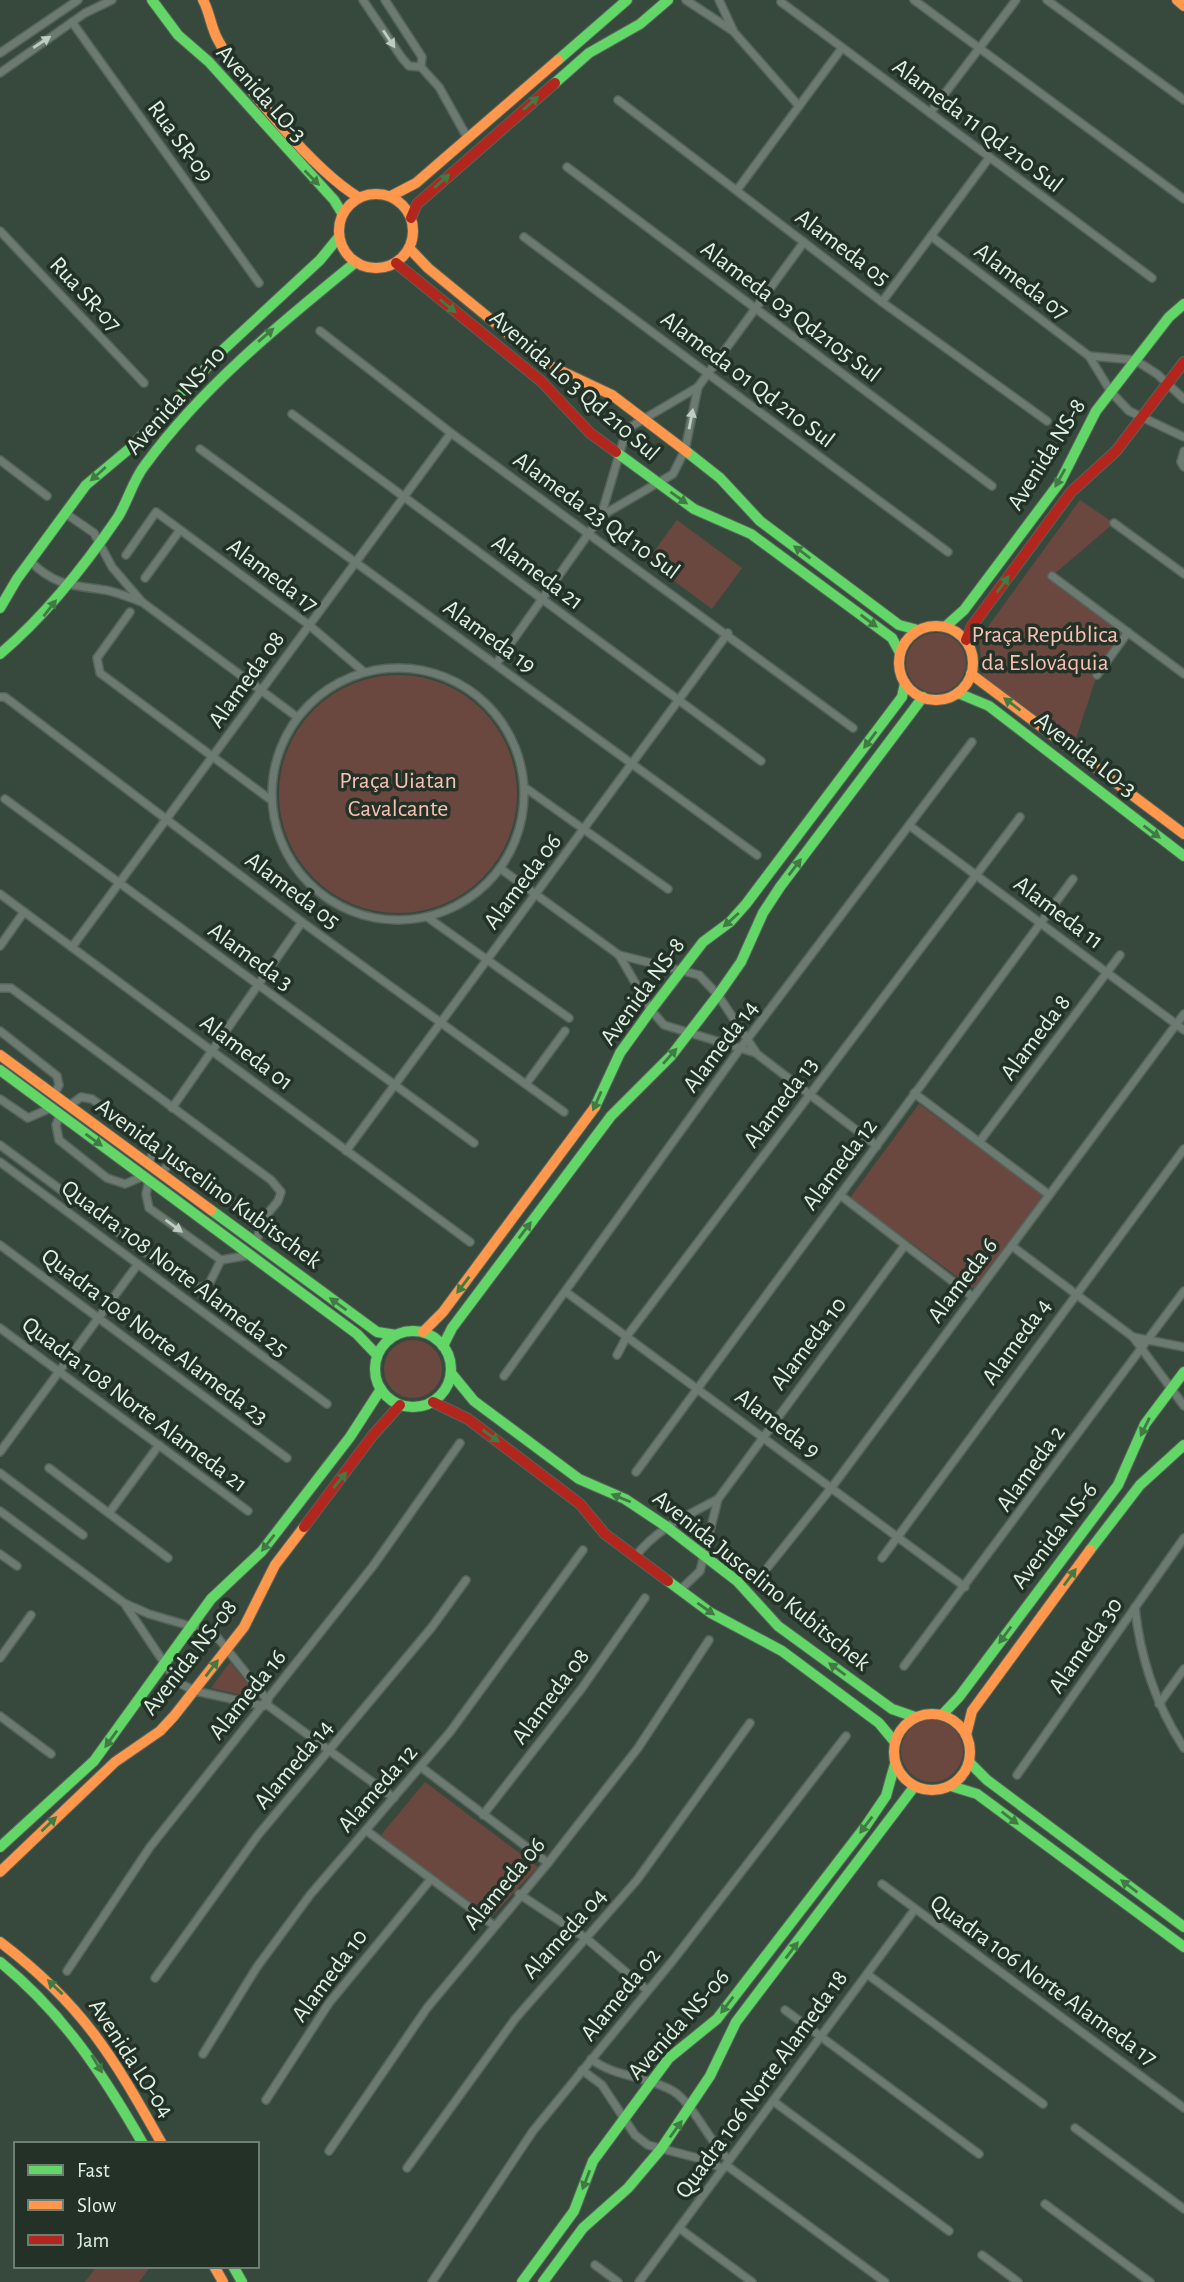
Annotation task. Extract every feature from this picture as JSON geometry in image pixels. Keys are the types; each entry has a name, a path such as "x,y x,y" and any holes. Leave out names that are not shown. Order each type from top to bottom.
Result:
{"street":[{"path":"0,53 64,3 78,0"},
{"path":"0,73 72,22 112,0"},
{"name":"Avenida LO-3","path":"152,0 178,35 209,62 272,135 334,200 342,213"},
{"name":"Avenida LO-3","path":"204,0 217,39 239,73 296,139 348,191 358,197"},
{"path":"363,0 402,58 409,66 421,67 439,87 467,137"},
{"path":"385,0 422,57 421,67"},
{"path":"391,197 415,183 627,0"},
{"path":"411,218 399,202 391,197 380,193 358,197 342,213 338,237 343,250 356,262 377,268 396,262 409,248 412,238 411,218 417,204 589,53 640,24 668,0"},
{"path":"686,0 733,31 799,106"},
{"path":"719,0 733,31"},
{"path":"914,0 1184,199"},
{"path":"930,113 1016,0"},
{"path":"1047,0 1184,100"},
{"path":"1177,0 1184,6"},
{"name":"Alameda 11 Qd 210 Sul","path":"781,2 1152,278"},
{"name":"Rua SR-09","path":"72,22 259,283"},
{"path":"737,190 842,48"},
{"name":"Alameda 05","path":"618,100 883,302 1047,421"},
{"path":"883,302 989,158"},
{"name":"Alameda 03 Qd2105 Sul","path":"567,167 992,486"},
{"name":"Rua SR-07","path":"0,231 144,383"},
{"name":"Alameda 07","path":"931,236 1089,356 1111,391 1129,411 1184,437"},
{"name":"Avenida NS-10","path":"0,608 30,561 98,473 129,449 224,349 320,260 338,237"},
{"name":"Alameda 01 Qd 210 Sul","path":"524,237 948,552"},
{"path":"601,516 673,474 685,450 698,387 804,242"},
{"name":"Avenida Lo 3 Qd 210 Sul","path":"409,248 428,268 544,363 612,395 720,478 761,521 899,625 918,630"},
{"name":"Avenida NS-10","path":"0,654 39,621 118,515 142,467 204,394 281,322 356,262"},
{"name":"Avenida Lo 3 Qd 210 Sul","path":"396,262 541,381 590,433 694,509 751,534 892,638 900,653"},
{"name":"Avenida NS-8","path":"946,627 964,610 1060,482 1079,439 1111,391 1170,317 1184,304"},
{"name":"Alameda 23 Qd 10 Sul","path":"320,331 451,433 728,633 853,728"},
{"path":"1089,356 1135,360 1168,383 1184,399"},
{"name":"Avenida NS-8","path":"966,640 972,626 1071,492 1116,452 1184,362"},
{"path":"496,664 601,516 625,435 644,418 698,387"},
{"name":"Alameda 21","path":"292,414 761,761"},
{"name":"Alameda 08","path":"72,947 451,433"},
{"name":"Alameda 19","path":"201,449 757,855"},
{"path":"1184,451 1181,462 1184,467"},
{"path":"0,460 47,496"},
{"name":"Alameda 17","path":"126,555 156,512 309,625 364,671"},
{"path":"65,513 88,527 112,568 142,602 297,717"},
{"path":"1114,523 1184,574"},
{"path":"145,578 180,530"},
{"path":"30,561 47,577 67,585 106,590 142,602"},
{"path":"1052,576 1184,674"},
{"path":"130,612 97,658 100,673 271,800"},
{"path":"946,627 966,640 971,651 971,674 958,693 934,700 923,697 905,683 901,674 900,653 910,636 918,630 946,627"},
{"path":"1097,675 1128,632"},
{"name":"Alameda 06","path":"346,1151 728,633"},
{"path":"402,667 439,674 472,692 500,718 518,752 527,789 515,844 501,869 477,894 448,911 415,920 380,920 346,910 317,891 293,865 283,845 271,800 273,770 282,742 297,717 316,697 338,682 364,671 402,667"},
{"name":"Avenida LO-3","path":"971,674 1184,834"},
{"name":"Avenida NS-8","path":"423,1332 443,1312 595,1108 620,1053 651,1010 703,942 730,922 746,904 902,697 905,683"},
{"name":"Avenida LO-3","path":"958,693 989,706 1184,856"},
{"name":"Alameda 05","path":"0,697 5,698 302,922 564,1112"},
{"path":"443,1346 452,1328 611,1116 654,1074 718,995 741,962 769,904 923,697"},
{"name":"Alameda 14","path":"504,1376 739,1050 972,742"},
{"path":"527,789 586,828 668,889"},
{"name":"Alameda 3","path":"5,799 474,1143"},
{"name":"Alameda 13","path":"617,1354 627,1336 1020,817"},
{"name":"Alameda 11","path":"910,826 1184,1030"},
{"path":"501,869 619,955 699,975 718,995 757,1054 877,1146"},
{"name":"Alameda 12","path":"636,1472 696,1387 1073,879"},
{"name":"Alameda 01","path":"0,894 470,1242"},
{"path":"0,946 24,912"},
{"path":"428,917 569,1018"},
{"path":"172,1108 210,1049 302,922"},
{"path":"619,955 651,1010 664,1025 757,1054"},
{"name":"Alameda 8","path":"980,1141 1120,956"},
{"path":"0,988 11,988 278,1186 281,1192 260,1223 257,1243"},
{"name":"Alameda 6","path":"768,1567 832,1487 1184,1014"},
{"path":"0,1031 57,1076 60,1085 54,1095"},
{"path":"526,1084 565,1031"},
{"name":"Avenida Juscelino Kubitschek","path":"0,1055 377,1332 396,1335"},
{"name":"Avenida Juscelino Kubitschek","path":"0,1070 357,1334 377,1355"},
{"path":"914,1093 1048,1194"},
{"path":"69,1106 81,1097 92,1099 152,1142 154,1150 148,1164"},
{"path":"0,1099 28,1118 51,1108"},
{"path":"60,1115 56,1125 58,1140 107,1178 125,1184 146,1178 149,1208 221,1261 250,1255"},
{"path":"0,1145 194,1288 208,1286 221,1261"},
{"name":"Alameda 4","path":"882,1558 1075,1293 1184,1149"},
{"name":"Quadra 108 Norte Alameda 25","path":"0,1162 327,1404"},
{"path":"160,1173 171,1163 186,1166 260,1223"},
{"path":"840,1195 973,1297"},
{"name":"Quadra 108 Norte Alameda 23","path":"0,1245 287,1458"},
{"name":"Alameda 10","path":"680,1590 699,1571 705,1558 718,1499 905,1245"},
{"path":"1012,1246 1133,1336 1184,1406"},
{"path":"0,1452 138,1264"},
{"path":"186,1300 194,1288"},
{"name":"Alameda 2","path":"904,1666 1184,1291"},
{"name":"Alameda 9","path":"566,1292 965,1587"},
{"name":"Quadra 108 Norte Alameda 21","path":"0,1328 247,1511"},
{"path":"423,1332 443,1346 449,1358 451,1373 442,1394 433,1402 422,1406 400,1405 380,1389 375,1367 377,1355 396,1335 423,1332"},
{"path":"1133,1336 1184,1348"},
{"name":"Avenida NS-6","path":"942,1715 959,1697 1118,1485 1145,1424 1184,1372"},
{"name":"Avenida Juscelino Kubitschek","path":"451,1373 474,1401 579,1479 625,1499 667,1527 746,1589 778,1626 892,1709 915,1717"},
{"name":"Avenida NS-08","path":"0,1847 94,1761 211,1599 262,1551 350,1437 380,1389"},
{"name":"Avenida Juscelino Kubitschek","path":"433,1402 468,1419 568,1494 605,1534 635,1557 711,1613 782,1651 879,1723 894,1741"},
{"name":"Avenida NS-08","path":"0,1872 115,1762 160,1731 195,1691 251,1616 275,1565 373,1435 400,1405"},
{"name":"Alameda 16","path":"67,1971 150,1847 266,1704 409,1519 460,1443"},
{"path":"109,1513 159,1445"},
{"name":"Avenida NS-6","path":"966,1735 967,1721 972,1711 1114,1518 1140,1485 1184,1445"},
{"path":"49,1468 168,1558"},
{"path":"0,1473 83,1535"},
{"name":"Alameda 10","path":"635,1557 647,1542 667,1527 718,1499"},
{"path":"0,1511 124,1603 149,1614 214,1633 266,1704 394,1798"},
{"name":"Alameda 30","path":"1017,1775 1184,1538"},
{"name":"Alameda 12","path":"203,2054 271,1948 325,1877 421,1767 481,1692 583,1550"},
{"path":"0,1554 17,1566"},
{"name":"Alameda 14","path":"155,1978 258,1835 432,1627 466,1580"},
{"name":"Alameda 08","path":"482,1815 574,1698 645,1598"},
{"path":"124,1603 177,1682 195,1691 266,1704"},
{"path":"1135,1606 1138,1637 1159,1704 1184,1748"},
{"path":"0,1658 31,1615"},
{"name":"Alameda 06","path":"329,2151 404,2038 493,1925 548,1863 638,1748 709,1640"},
{"path":"1159,1704 1184,1669"},
{"path":"942,1715 960,1726 966,1735 970,1748 969,1762 959,1780 951,1786 926,1791 914,1787 902,1777 895,1764 894,1741 906,1723 915,1717 942,1715"},
{"path":"0,1716 51,1754"},
{"name":"Alameda 04","path":"408,2168 515,2018 637,1880 750,1723"},
{"name":"Alameda 02","path":"432,2282 533,2131 648,1990 846,1736"},
{"path":"969,1762 987,1780 1184,1927"},
{"name":"Avenida NS-06","path":"522,2282 574,2211 593,2161 669,2059 717,2019 865,1827 886,1796 895,1764"},
{"path":"421,1767 548,1863"},
{"path":"951,1786 977,1794 1184,1947"},
{"name":"Avenida NS-06","path":"543,2282 583,2228 628,2188 661,2149 690,2110 736,2022 914,1787"},
{"path":"367,1831 493,1925"},
{"name":"Alameda 10","path":"266,2101 345,1982 430,1879"},
{"name":"Quadra 106 Norte Alameda 17","path":"882,1884 1184,2108"},
{"path":"519,1894 587,1939 648,1990"},
{"name":"Quadra 106 Norte Alameda 18","path":"639,2282 915,1909"},
{"name":"Avenida LO-04","path":"0,1942 50,1982 85,2019 112,2058 161,2142"},
{"name":"Avenida LO-04","path":"0,1962 43,1996 71,2027 94,2059 142,2142"},
{"path":"867,1974 1043,2104"},
{"path":"785,2010 979,2154"},
{"path":"591,2060 610,2072 674,2092 690,2110 726,2165 885,2282"},
{"path":"582,2070 602,2085 635,2136 661,2149 726,2165"},
{"path":"773,2101 949,2231"},
{"path":"1075,2128 1184,2208"},
{"path":"1045,2204 1150,2282"},
{"path":"679,2228 752,2282"},
{"path":"982,2255 1018,2282"},
{"path":"595,2265 618,2282"}],"green space":[{"name":"Praça República da Eslováquia","path":"1080,500 1114,523 1052,576 1128,632 1097,675 1074,744 983,677 979,639"},
{"path":"677,520 742,568 712,609 647,561"},
{"path":"936,633 953,638 961,646 966,663 961,680 953,688 936,693 919,688 911,680 906,663 911,646 919,638"},
{"name":"Praça Uiatan Cavalcante","path":"398,675 443,684 464,695 482,710 497,728 508,749 517,794 508,839 497,860 482,878 464,893 443,904 398,913 353,904 332,893 314,878 299,860 288,839 279,794 288,749 299,728 314,710 332,695 353,684"},
{"path":"919,1104 1043,1195 974,1289 850,1198"},
{"path":"407,1340 419,1340 434,1348 442,1363 442,1375 434,1390 419,1398 407,1398 392,1390 384,1375 384,1363 392,1348"},
{"path":"230,1662 259,1698 259,1699 211,1688"},
{"path":"926,1720 938,1720 954,1729 961,1739 961,1763 954,1773 938,1782 926,1782 915,1777 906,1768 901,1757 901,1745 906,1734 915,1725"},
{"path":"425,1782 538,1867 489,1919 381,1835"},
{"path":"96,2268 150,2268 139,2282 85,2282"}],"traffic: fast":[{"path":"152,0 178,35 209,62 334,200 342,213"},
{"path":"558,60 627,0"},
{"path":"555,83 589,53 640,24 668,0"},
{"path":"0,608 17,579 86,485 129,449 224,349 320,260 338,238"},
{"path":"0,654 49,607 78,572 118,517 141,471 192,408 271,332 356,262"},
{"path":"945,627 964,610 1060,482 1096,411 1169,317 1184,304"},
{"path":"616,452 694,509 751,534 892,638 900,653"},
{"path":"687,452 720,478 760,521 899,625 918,630"},
{"path":"595,1107 620,1053 651,1010 703,942 730,922 746,904 902,697 905,683"},
{"path":"958,693 989,706 1184,856"},
{"path":"443,1346 452,1328 611,1116 671,1056 718,995 741,962 763,913 780,887 923,697"},
{"path":"0,1070 357,1334 377,1355"},
{"path":"211,1210 377,1332 396,1335"},
{"path":"413,1331 427,1334 440,1342 448,1355 451,1369 448,1383 440,1396 427,1404 413,1407 399,1404 386,1396 378,1383 375,1369 378,1355 386,1342 399,1334 413,1331"},
{"path":"942,1715 959,1697 1118,1485 1145,1424 1184,1372"},
{"path":"451,1373 474,1401 579,1479 625,1499 667,1527 737,1581 778,1626 892,1709 915,1717"},
{"path":"0,1847 94,1761 211,1599 262,1551 350,1437 381,1389"},
{"path":"1090,1550 1140,1485 1184,1445"},
{"path":"668,1581 711,1613 782,1651 879,1723 894,1741"},
{"path":"969,1762 987,1780 1184,1927"},
{"path":"522,2282 574,2211 593,2161 669,2058 717,2019 865,1827 886,1796 895,1764"},
{"path":"951,1786 977,1794 1184,1947"},
{"path":"543,2282 583,2228 628,2188 661,2149 710,2076 736,2022 914,1787"},
{"path":"0,1962 43,2002 80,2046 113,2093 142,2142"},
{"path":"234,2268 242,2282"}],"traffic: slow":[{"path":"203,0 218,40 262,103 321,168 358,197"},
{"path":"1177,0 1184,6"},
{"path":"391,196 416,183 558,60"},
{"path":"369,194 383,194 397,200 407,210 413,231 407,252 397,262 383,268 369,268 355,262 345,252 339,238 339,224 345,210 355,200 369,194"},
{"path":"409,248 428,268 544,363 612,395 687,452"},
{"path":"936,626 950,629 962,637 970,649 973,663 970,677 962,689 950,697 936,700 922,697 910,689 902,677 899,663 902,649 910,637 922,629 936,626"},
{"path":"971,674 1184,834"},
{"path":"0,1055 211,1210"},
{"path":"423,1332 443,1312 595,1107"},
{"path":"0,1872 115,1762 160,1731 174,1716 244,1627 275,1565 304,1527"},
{"path":"966,1735 972,1711 1090,1550"},
{"path":"940,1714 953,1720 964,1731 970,1744 970,1752 968,1767 953,1784 940,1790 924,1790 911,1784 896,1767 894,1744 900,1731 917,1716 940,1714"},
{"path":"0,1942 29,1965 75,2010 111,2058 161,2142"},
{"path":"215,2268 223,2282"}],"traffic: jam":[{"path":"411,218 417,204 555,83"},
{"path":"396,263 541,381 590,433 616,452"},
{"path":"966,640 972,626 1071,492 1116,451 1184,362"},
{"path":"433,1402 468,1419 580,1504 605,1534 668,1581"},
{"path":"304,1527 373,1435 400,1405"}]}
